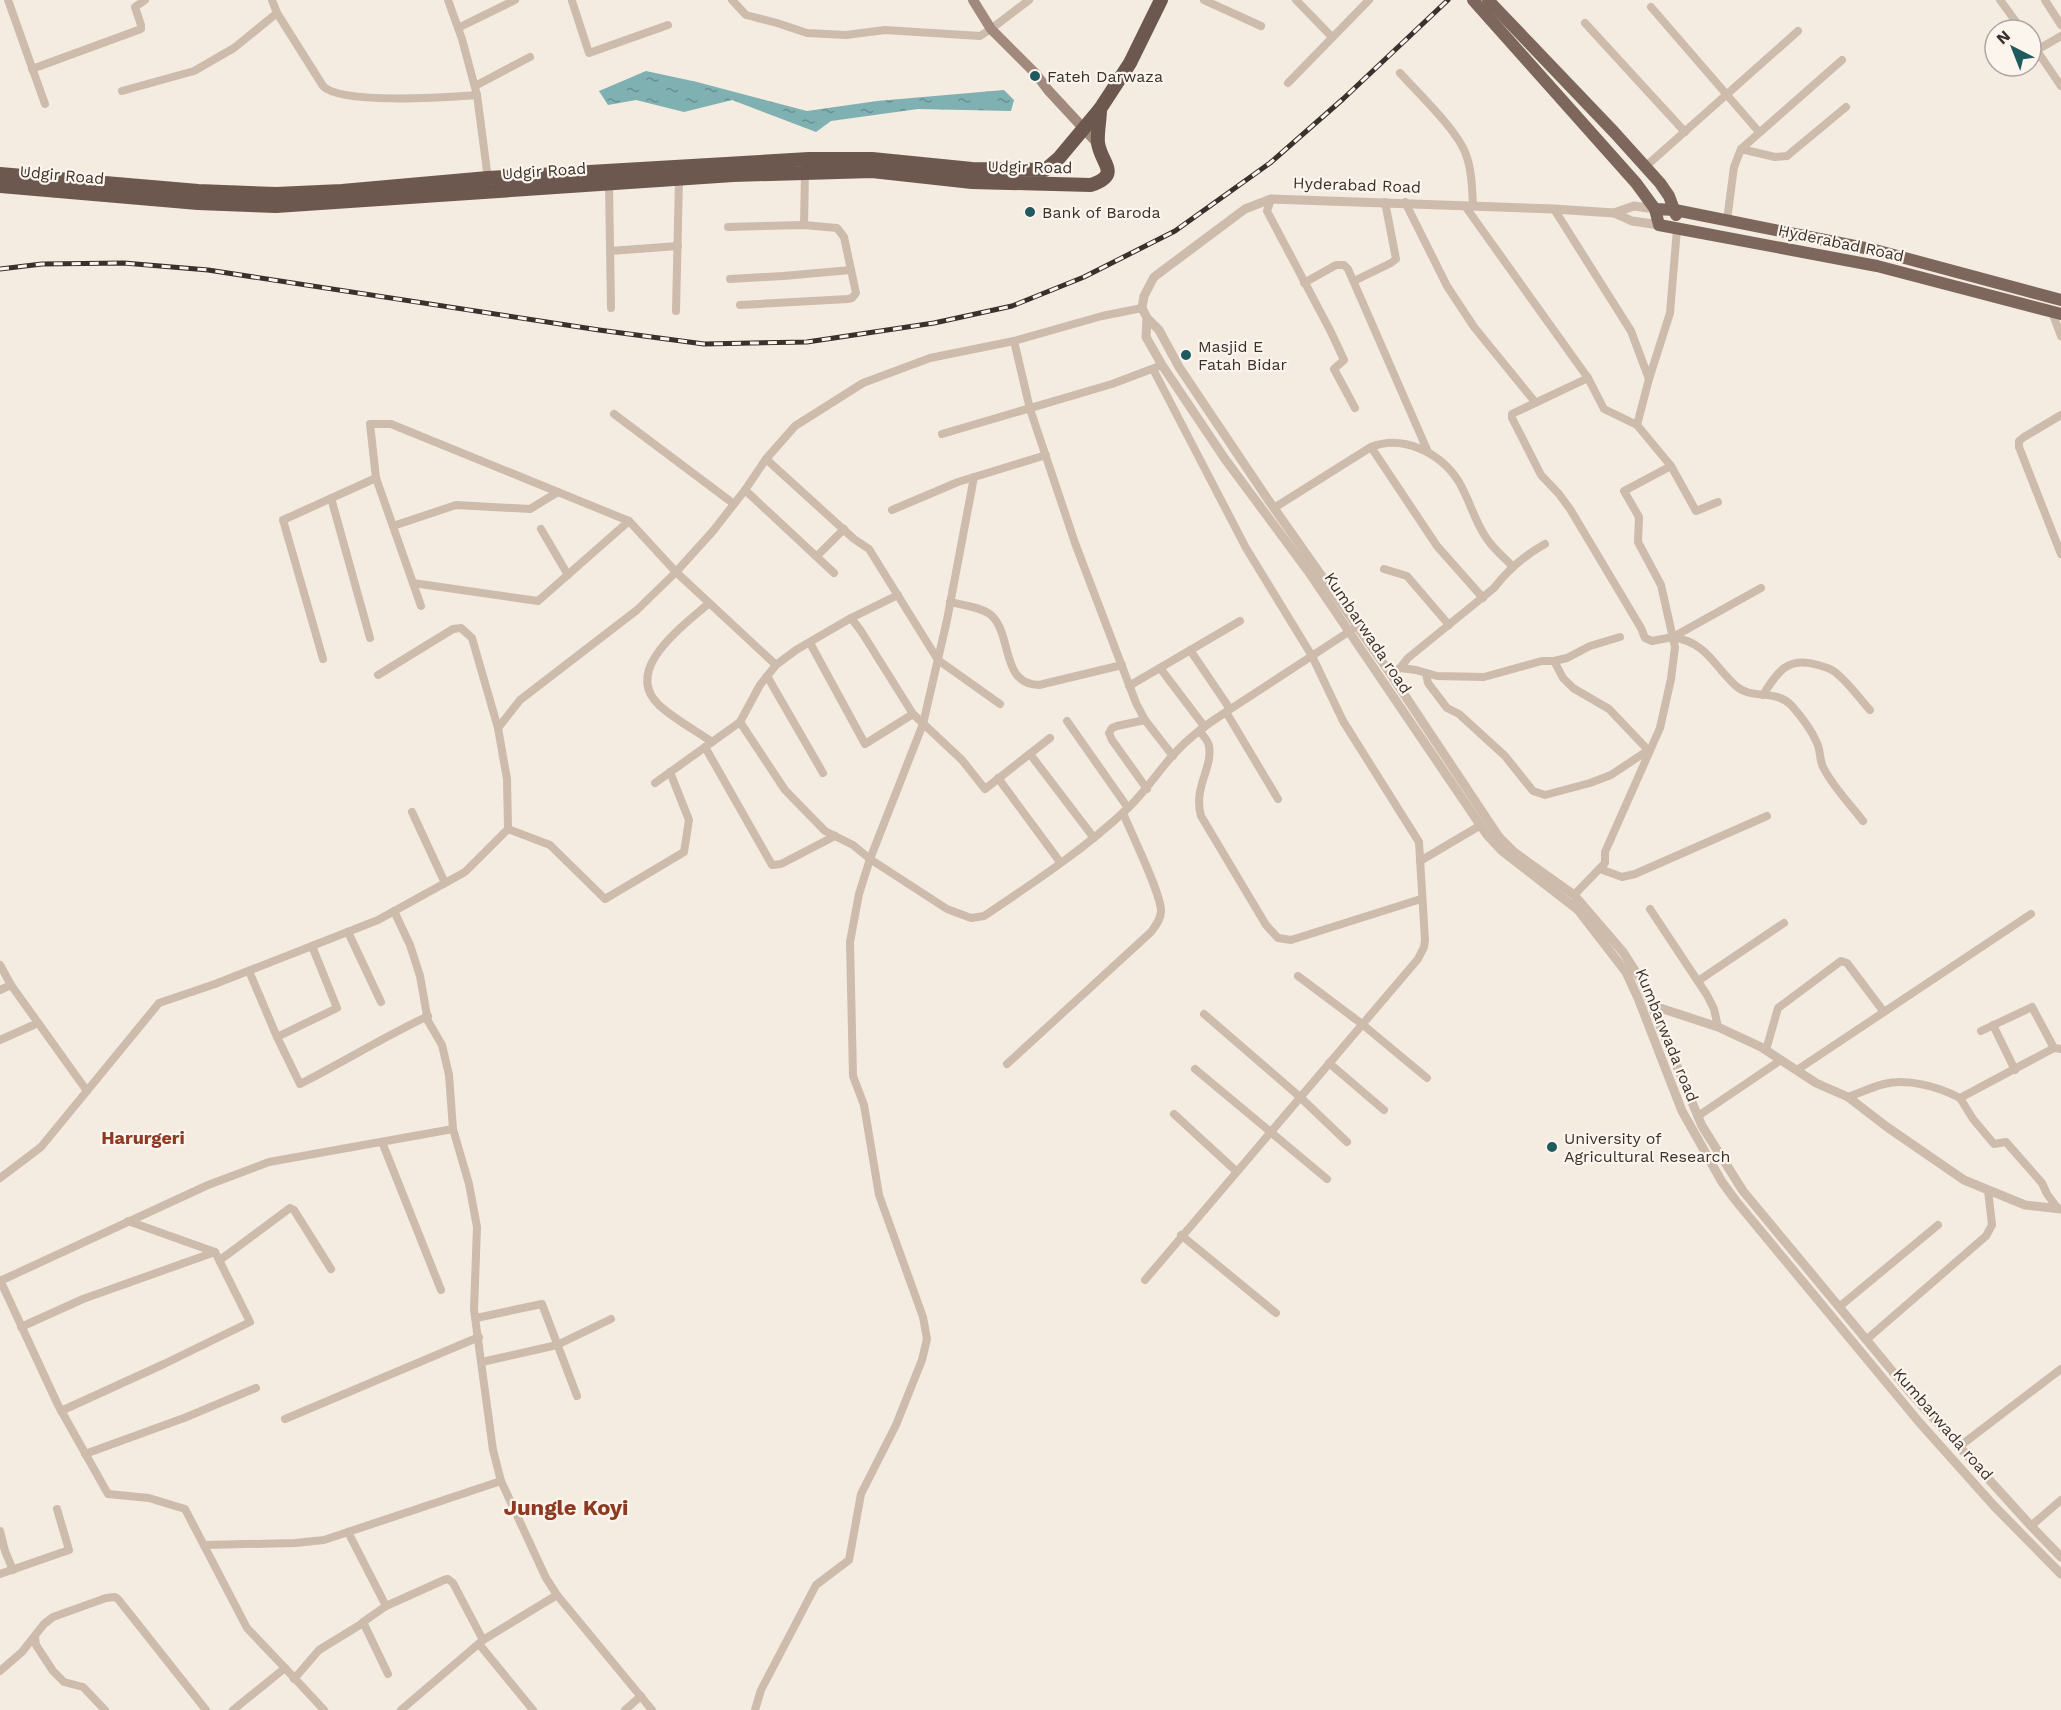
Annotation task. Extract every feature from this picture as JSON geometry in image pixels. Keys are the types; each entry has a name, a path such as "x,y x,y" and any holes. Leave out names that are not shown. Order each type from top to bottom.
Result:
{"highway":[{"path":"1084,127 1101,109 1130,63 1161,0"},
{"path":"1098,144 1101,109"},
{"name":"Udgir Road","path":"0,186 198,204 276,206 733,163 819,159 872,159 972,169 1038,171 1045,170 1052,165 1084,127"},
{"name":"Udgir Road","path":"0,174 198,191 276,194 488,185 609,184 806,172 872,171 972,182 1091,184 1105,178 1108,174 1108,166 1098,144"}],"main road":[{"path":"973,0 991,29 1036,74 1098,144"},
{"path":"1473,0 1631,177 1655,209 1659,225"},
{"path":"1488,0 1664,189 1675,210 1677,229"},
{"name":"Hyderabad Road","path":"1655,209 1675,210 1875,250 2061,300"},
{"name":"Hyderabad Road","path":"1659,225 1877,266 2057,313"}],"street":[{"path":"9,0 45,105"},
{"path":"32,69 141,29 135,7 145,0"},
{"path":"272,0 277,14 323,86 330,92 386,99 477,95"},
{"path":"448,0 477,95 488,185"},
{"path":"458,28 515,0"},
{"path":"572,0 589,53 668,25"},
{"path":"732,0 746,15 807,33 846,35 885,30 980,36 1029,0"},
{"path":"1204,0 1261,26"},
{"path":"1296,0 1332,37"},
{"path":"1288,82 1369,0"},
{"path":"2000,0 2013,18"},
{"path":"2045,0 2061,25"},
{"path":"1651,8 1759,132"},
{"path":"122,91 194,71 234,48 277,14"},
{"path":"1585,23 1685,132"},
{"path":"1645,167 1798,31"},
{"path":"2043,46 2061,36"},
{"path":"475,86 530,57"},
{"path":"2043,59 2061,86"},
{"path":"1727,220 1734,167 1741,149 1842,60"},
{"path":"1400,73 1456,136 1471,171 1469,206 1588,378 1604,409 1637,425 1671,466 1696,511 1718,502"},
{"path":"1741,149 1775,157 1787,156 1846,107"},
{"path":"804,225 806,172"},
{"path":"676,311 679,179"},
{"path":"609,184 611,308"},
{"path":"1271,199 1267,212 1344,360 1334,369 1355,408"},
{"name":"Hyderabad Road","path":"1142,308 1144,296 1154,278 1245,209 1271,199 1405,202 1614,213 1632,221 1659,225"},
{"path":"1354,281 1396,259 1385,202"},
{"path":"1405,202 1448,286 1474,327 1535,402"},
{"name":"Hyderabad Road","path":"1614,213 1634,206 1655,209"},
{"path":"1554,209 1631,331 1648,379"},
{"path":"728,227 804,225 837,228 844,237 856,293 852,298 740,305"},
{"path":"1637,425 1648,379 1670,313 1677,229"},
{"path":"610,251 678,246"},
{"path":"1304,283 1336,265 1344,265 1348,269 1428,453"},
{"path":"730,279 851,270"},
{"path":"498,728 520,700 637,610 676,572 734,504 766,459 795,426 863,383 930,357 1014,341 1102,316 1142,308"},
{"name":"Kumbarwada road","path":"1142,308 1159,330 1179,368 1274,508 1481,825 1497,846 1578,910 1626,972 1682,1111 1722,1182 1918,1422 1995,1507 2061,1574"},
{"path":"2057,313 2061,336"},
{"name":"Kumbarwada road","path":"1148,318 1146,337 1157,367 1352,629 1390,673 1499,837 1514,852 1574,895 1623,952 1641,980 1702,1126 1743,1191 1908,1390 2061,1557"},
{"path":"1014,341 1030,409 1129,686 1146,720 1173,756"},
{"path":"942,434 1112,384 1157,367 1246,549 1312,656 1343,721 1419,842 1425,940 1421,954 1145,1280"},
{"path":"1588,378 1512,414 1541,475 1570,510 1645,638 1652,641 1673,637 1761,588"},
{"path":"614,414 734,504"},
{"path":"2061,415 2024,437 2019,441 2019,447 2061,554"},
{"path":"421,606 376,478 370,424 391,424 629,521 676,572 776,665"},
{"path":"1274,508 1371,447 1384,444 1410,444 1428,453 1453,474 1486,538 1513,567"},
{"path":"1371,447 1437,546 1483,598"},
{"path":"892,510 974,477 1046,455"},
{"path":"766,459 869,549 938,660 1000,704"},
{"path":"1574,895 1605,863 1605,852 1663,717 1676,647 1661,585 1638,542 1640,518 1624,491 1671,466"},
{"path":"755,1710 761,1690 816,1585 849,1560 861,1494 901,1412 919,1369 927,1339 921,1309 879,1195 864,1105 853,1076 850,942 870,859 923,724 974,477"},
{"path":"323,659 283,520 376,478"},
{"path":"745,490 834,573"},
{"path":"393,526 456,505 533,508 558,492"},
{"path":"331,498 370,638"},
{"path":"413,583 538,601 629,521"},
{"path":"541,529 568,575"},
{"path":"817,556 844,529"},
{"path":"1390,673 1400,668 1408,657 1483,598 1532,551 1545,544"},
{"path":"1384,569 1404,574 1410,578 1449,626"},
{"path":"655,783 740,722 760,685 776,665 796,650 851,618 898,595"},
{"path":"950,602 991,615 998,627 1014,672 1028,684 1039,685 1122,665"},
{"path":"709,603 663,646 649,667 647,680 650,693 657,703 712,742"},
{"path":"851,618 913,714 962,760 985,789 1050,738"},
{"path":"1129,686 1240,621"},
{"path":"0,1178 41,1147 159,1003 249,971 378,920 465,872 508,829 507,779 498,728 472,638 461,628 453,629 378,675"},
{"path":"740,722 785,790 825,831 853,844 870,859 947,909 971,918 984,915 1094,838 1147,789 1173,756 1201,728 1352,629"},
{"path":"1400,668 1426,674 1484,677 1542,661 1567,658 1590,646 1620,637"},
{"path":"1673,637 1689,640 1705,651 1721,671 1743,692 1781,698 1792,705 1817,741 1824,771 1863,820"},
{"path":"810,643 865,744 913,714"},
{"path":"1190,650 1228,710 1278,799"},
{"path":"1554,661 1563,678 1573,688 1610,709 1648,750"},
{"path":"1763,695 1773,678 1782,670 1791,664 1805,662 1836,672 1870,710"},
{"path":"1160,668 1201,728 1209,746 1198,799 1202,816 1266,925 1278,938 1291,940 1421,899"},
{"path":"1426,674 1428,683 1447,708 1459,714 1505,756 1533,791 1545,795 1590,783 1611,775 1648,750"},
{"path":"767,676 823,773"},
{"path":"1146,720 1112,728 1109,733 1147,789"},
{"path":"1007,1064 1151,932 1158,924 1161,914 1161,905 1125,811 1067,721"},
{"path":"705,747 772,865 780,864 835,836"},
{"path":"1030,754 1094,838"},
{"path":"508,829 550,845 604,899 684,852 688,820 670,772"},
{"path":"998,778 1060,862"},
{"path":"412,812 445,883"},
{"path":"1600,869 1622,876 1635,874 1767,816"},
{"path":"1420,861 1481,825"},
{"path":"1650,909 1710,1000 1718,1027"},
{"path":"394,911 410,945 420,976 428,1021 442,1045 448,1075 453,1129 469,1184 477,1227 474,1269 478,1337 493,1450 501,1481 546,1578 557,1595 652,1710"},
{"path":"1797,1070 2031,914"},
{"path":"1698,981 1784,923"},
{"path":"348,932 381,1002"},
{"path":"277,1037 337,1008 312,946"},
{"path":"1766,1050 1778,1008 1841,961 1847,963 1884,1012"},
{"path":"0,965 11,985 87,1090"},
{"path":"249,971 300,1084 428,1016"},
{"path":"1298,976 1362,1024 1427,1078"},
{"path":"0,990 11,985"},
{"path":"1651,1005 1718,1027 1766,1050 1816,1083 1848,1097 1964,1180 2025,1205 2059,1209"},
{"path":"1960,1098 2057,1048 2032,1007 1981,1030"},
{"path":"1203,1014 1300,1097 1347,1142"},
{"path":"0,1040 38,1023"},
{"path":"1993,1025 2015,1070"},
{"path":"1698,1116 1781,1060"},
{"path":"1329,1063 1384,1110"},
{"path":"1195,1069 1327,1179"},
{"path":"1848,1097 1884,1084 1916,1083 1947,1091 1960,1098 1973,1119 1994,1144 2006,1142 2042,1184 2059,1209"},
{"path":"1174,1114 1236,1171"},
{"path":"324,1710 247,1628 185,1509 149,1498 108,1494 61,1411 0,1280 208,1185 269,1162 453,1129"},
{"path":"382,1142 441,1290"},
{"path":"1866,1340 1986,1236 1992,1225 1988,1190"},
{"path":"220,1260 290,1208 294,1210 331,1269"},
{"path":"61,1411 249,1324 215,1252 128,1221"},
{"path":"1839,1307 1938,1225"},
{"path":"1181,1235 1276,1313"},
{"path":"21,1327 83,1299 215,1252"},
{"path":"476,1318 542,1304 577,1396"},
{"path":"482,1362 558,1345 611,1319"},
{"path":"285,1419 478,1337"},
{"path":"1960,1446 2061,1369"},
{"path":"85,1454 184,1418 256,1388"},
{"path":"204,1545 296,1543 324,1540 501,1481"},
{"path":"2031,1526 2061,1500"},
{"path":"0,1574 69,1550 57,1509"},
{"path":"0,1531 13,1570"},
{"path":"348,1532 386,1606"},
{"path":"294,1678 319,1650 363,1623 364,1620 386,1606 448,1579 453,1583 481,1642 530,1709"},
{"path":"401,1710 481,1642 557,1595"},
{"path":"0,1671 22,1652 44,1624 53,1617 106,1598 115,1597 206,1710"},
{"path":"363,1623 388,1674"},
{"path":"35,1637 36,1645 53,1671 64,1682 83,1687 105,1710"},
{"path":"233,1710 285,1668"},
{"path":"625,1710 641,1696"}],"water":[{"path":"646,71 807,111 877,101 1004,90 1014,100 1011,111 918,109 831,121 816,132 732,100 684,112 636,100 608,105 599,91"}],"railway":[{"path":"0,269 42,264 124,263 208,270 704,344 807,342 934,323 1012,306 1084,277 1175,231 1270,163 1343,99 1448,0"}],"place":[{"name":"Fateh Darwaza","path":"1035,76"},
{"name":"Bank of Baroda","path":"1030,212"},
{"name":"Masjid E Fatah Bidar","path":"1186,355"},
{"name":"University of Agricultural Research","path":"1552,1147"}],"district":[{"name":"Harurgeri","path":"143,1137"},
{"name":"Jungle Koyi","path":"566,1507"}]}
